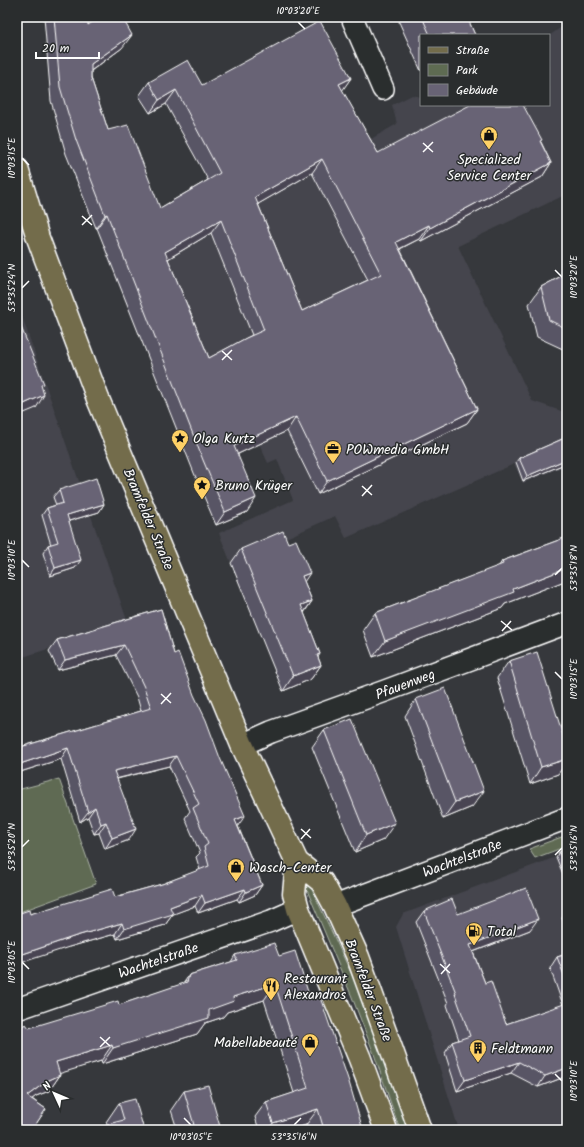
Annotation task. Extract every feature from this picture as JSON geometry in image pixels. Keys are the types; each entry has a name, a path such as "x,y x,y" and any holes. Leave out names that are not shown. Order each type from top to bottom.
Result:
{"main road":[{"name":"Bramfelder Straße","path":"17,169 38,238 98,399 242,745 298,862 322,882 335,906 358,957 392,1048 420,1130"},
{"path":"298,862 294,894 298,909 360,1059 386,1130"}],"street":[{"path":"354,17 383,89"},
{"name":"Pfauenweg","path":"242,745 271,732 567,623"},
{"name":"Wachtelstraße","path":"335,906 567,818"},
{"name":"Wachtelstraße","path":"17,1009 270,921 298,909"}],"shaded area":[{"path":"567,23 567,194 458,246 532,401 567,413 567,465 523,483 514,464 346,538 335,516 231,563 219,533 293,500 277,459 268,463 221,360 161,388 103,247 242,167 258,204 397,124 392,105 412,95 420,97 420,106 550,106 550,35"},
{"path":"17,302 128,623 17,659"},
{"path":"567,853 567,1130 459,1130 396,927 403,914"}],"green space":[{"path":"59,779 96,884 17,913 17,790"},
{"path":"567,835 567,846 535,858 529,849"},
{"path":"308,881 358,988 409,1130 400,1130 374,1054 352,997 304,883"}],"building":[{"path":"54,17 88,17 88,25 100,17 122,17 132,35 91,64 91,78 108,130 128,125 160,208 220,173 176,90 159,100 149,82 188,60 202,85 320,21 351,78 339,84 378,153 468,106 524,106 542,140 540,141 551,163 430,228 429,225 396,242 477,409 327,481 296,417 234,446 256,498 225,512 203,460 107,214 105,215 76,140 60,87","holes":["322,159 381,274 302,311 255,197","221,220 264,330 209,358 165,252"]},
{"path":"422,17 467,17 475,34 430,34"},
{"path":"567,273 567,329 549,320 541,287"},
{"path":"17,317 44,384 41,385 44,395 17,407"},
{"path":"567,437 567,459 527,476 519,458"},
{"path":"96,478 104,504 67,515 81,560 55,568 48,545 58,542 47,508 63,503 59,490"},
{"path":"283,531 288,543 296,540 310,573 302,576 312,601 301,605 320,654 317,655 321,665 293,676 241,549"},
{"path":"567,537 567,568 513,589 514,592 385,641 375,613 503,564 502,561"},
{"path":"161,609 174,654 178,652 194,695 206,720 220,758 245,816 235,820 262,885 246,892 245,889 205,903 202,895 170,907 173,914 124,929 122,923 76,936 17,956 17,914 29,910 30,914 112,889 115,897 162,884 209,866 204,847 208,844 193,808 199,804 176,756 114,771 136,829 112,838 106,822 101,824 95,807 88,812 68,748 17,765 17,748 151,708 144,687 124,645 65,660 57,640"},
{"path":"537,652 567,748 567,759 541,767 509,661"},
{"path":"445,688 484,791 455,802 416,699"},
{"path":"352,719 395,823 366,835 324,730"},
{"path":"567,849 567,871 559,852"},
{"path":"526,888 538,919 470,945 485,983 491,981 506,1024 567,1003 567,1068 545,1076 519,1062 465,1080 452,1042 470,1036 455,994 456,993 424,911 452,899 458,914"},
{"path":"274,943 279,956 295,951 309,995 318,993 349,1082 363,1130 324,1130 318,1109 273,1123 266,1102 308,1088 275,984 233,997 234,1001 209,1010 209,1018 113,1048 112,1045 56,1062 60,1075 47,1081 27,1096 46,1109 34,1127 32,1126 29,1130 17,1129 17,1028 26,1024 29,1028 118,1001 119,1005 187,982 189,975 237,960 235,955"},
{"path":"567,954 567,983 557,957"},
{"path":"208,1085 221,1130 175,1130 194,1125 184,1091"},
{"path":"135,1099 144,1130 109,1130 108,1124 124,1120 119,1103"},
{"path":"243,1127 244,1130 230,1130"}],"place":[{"name":"Specialized Service Center","path":"489,150"},
{"name":"Olga Kurtz","path":"180,453"},
{"name":"POWmedia GmbH","path":"333,464"},
{"name":"Bruno Krüger","path":"202,500"},
{"name":"Wasch-Center","path":"236,882"},
{"name":"Total","path":"474,946"},
{"name":"Restaurant Alexandros","path":"271,1001"},
{"name":"Mabellabeauté","path":"310,1057"},
{"name":"Feldtmann","path":"478,1063"}]}
